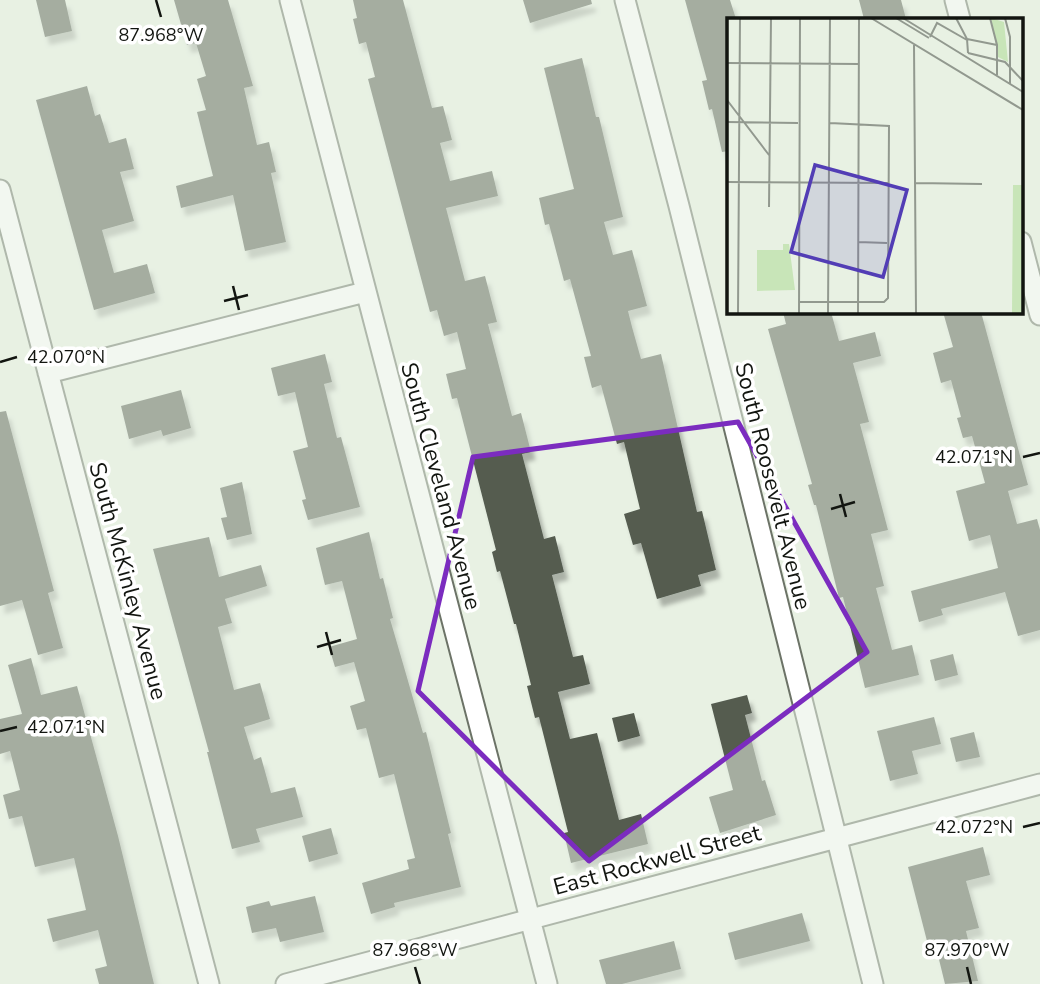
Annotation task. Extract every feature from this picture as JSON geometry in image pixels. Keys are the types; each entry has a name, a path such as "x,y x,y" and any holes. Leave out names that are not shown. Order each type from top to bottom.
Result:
{"street":[{"name":"South Cleveland Avenue","path":"290,0 547,984"},
{"name":"South Roosevelt Avenue","path":"625,0 873,984"},
{"path":"955,0 960,18"},
{"name":"South McKinley Avenue","path":"0,190 209,984"},
{"path":"1023,250 1040,315"},
{"path":"48,373 365,292"},
{"name":"East Rockwell Street","path":"286,984 1040,784"}],"highlighted area":[{"path":"738,422 867,652 589,861 418,691 473,457"}],"building":[{"path":"36,0 65,0 72,31 45,37"},
{"path":"174,0 228,0 253,86 244,88 257,145 269,142 276,172 271,173 286,242 245,251 233,195 181,208 176,186 213,176 197,112 206,110 197,79 206,76 196,43 187,45"},
{"path":"353,0 403,0 432,108 443,106 452,140 440,143 450,181 492,171 498,196 446,208 465,281 485,276 497,322 488,324 512,416 521,413 531,452 522,454 544,539 555,536 564,572 552,575 573,657 583,655 590,684 558,692 570,739 597,733 619,820 641,814 648,844 571,863 564,833 568,832 539,717 535,718 527,686 531,685 516,624 500,571 497,572 492,552 496,550 457,398 452,399 446,374 466,369 457,332 444,336 437,310 430,312 368,79 375,77 366,42 359,44 353,19 357,18"},
{"path":"523,0 591,0 592,4 530,23"},
{"path":"685,0 730,0 736,18 727,18 727,151 722,152 712,109 709,110 702,81 707,80"},
{"path":"859,0 901,0 906,18 864,18"},
{"path":"582,58 623,217 604,222 613,255 632,250 647,306 628,311 632,327 641,359 661,354 697,512 702,511 716,570 698,575 701,586 657,599 641,543 633,545 624,514 640,509 624,442 617,444 601,385 592,388 584,357 591,356 570,279 564,281 539,198 574,189 544,68"},
{"path":"87,86 95,116 100,114 109,143 126,138 134,169 120,172 134,221 102,230 114,273 147,264 155,293 94,310 36,100"},
{"path":"783,313 831,313 839,341 875,332 881,356 853,363 869,422 860,424 888,530 871,534 884,586 876,588 892,650 912,645 919,675 865,688 843,597 839,598 816,505 808,485 812,484 768,329 786,324"},
{"path":"943,313 981,313 1028,485 1008,491 1017,524 1037,519 1040,530 1040,630 1018,636 1005,592 941,609 943,615 919,622 911,591 998,568 990,535 969,541 956,491 985,483 972,436 963,438 957,418 961,417 951,380 941,383 933,353 953,347"},
{"path":"325,354 332,382 324,384 337,438 341,437 360,507 308,520 302,500 306,499 293,451 308,447 295,392 278,396 271,368"},
{"path":"181,390 191,428 163,436 161,430 129,439 121,406"},
{"path":"6,411 54,591 48,593 63,648 38,655 22,600 0,606 0,412"},
{"path":"242,482 252,534 227,540 221,518 227,517 220,488"},
{"path":"369,532 393,618 390,619 423,733 426,732 451,833 448,834 461,887 394,903 395,907 371,914 362,883 409,869 407,860 415,858 394,774 379,778 366,728 357,730 350,706 365,701 354,662 335,667 329,647 357,639 342,581 325,585 316,548"},
{"path":"209,537 219,577 261,565 267,586 225,599 232,623 218,627 234,690 260,683 270,719 244,727 254,760 261,757 271,793 295,787 303,817 256,829 260,842 232,849 209,752 153,549"},
{"path":"953,654 958,675 935,681 930,660"},
{"path":"31,658 41,695 77,686 118,836 154,984 99,984 95,969 107,966 98,930 53,942 47,919 86,910 74,858 35,867 22,816 9,819 3,795 20,790 10,751 0,754 0,719 22,714 8,665"},
{"path":"747,695 752,713 745,715 762,781 765,780 776,815 720,833 709,797 733,790 711,704"},
{"path":"634,713 640,736 618,742 612,718"},
{"path":"934,717 941,744 912,751 918,774 890,781 877,731"},
{"path":"974,732 980,757 956,762 950,738"},
{"path":"331,828 338,854 309,862 302,836"},
{"path":"983,847 990,875 966,881 979,928 966,931 978,981 945,984 934,939 927,941 908,867"},
{"path":"315,896 324,932 280,942 276,928 252,933 246,907 269,901 271,906"},
{"path":"802,913 810,941 735,960 728,933"},
{"path":"674,941 681,969 622,984 606,984 599,960"}]}
